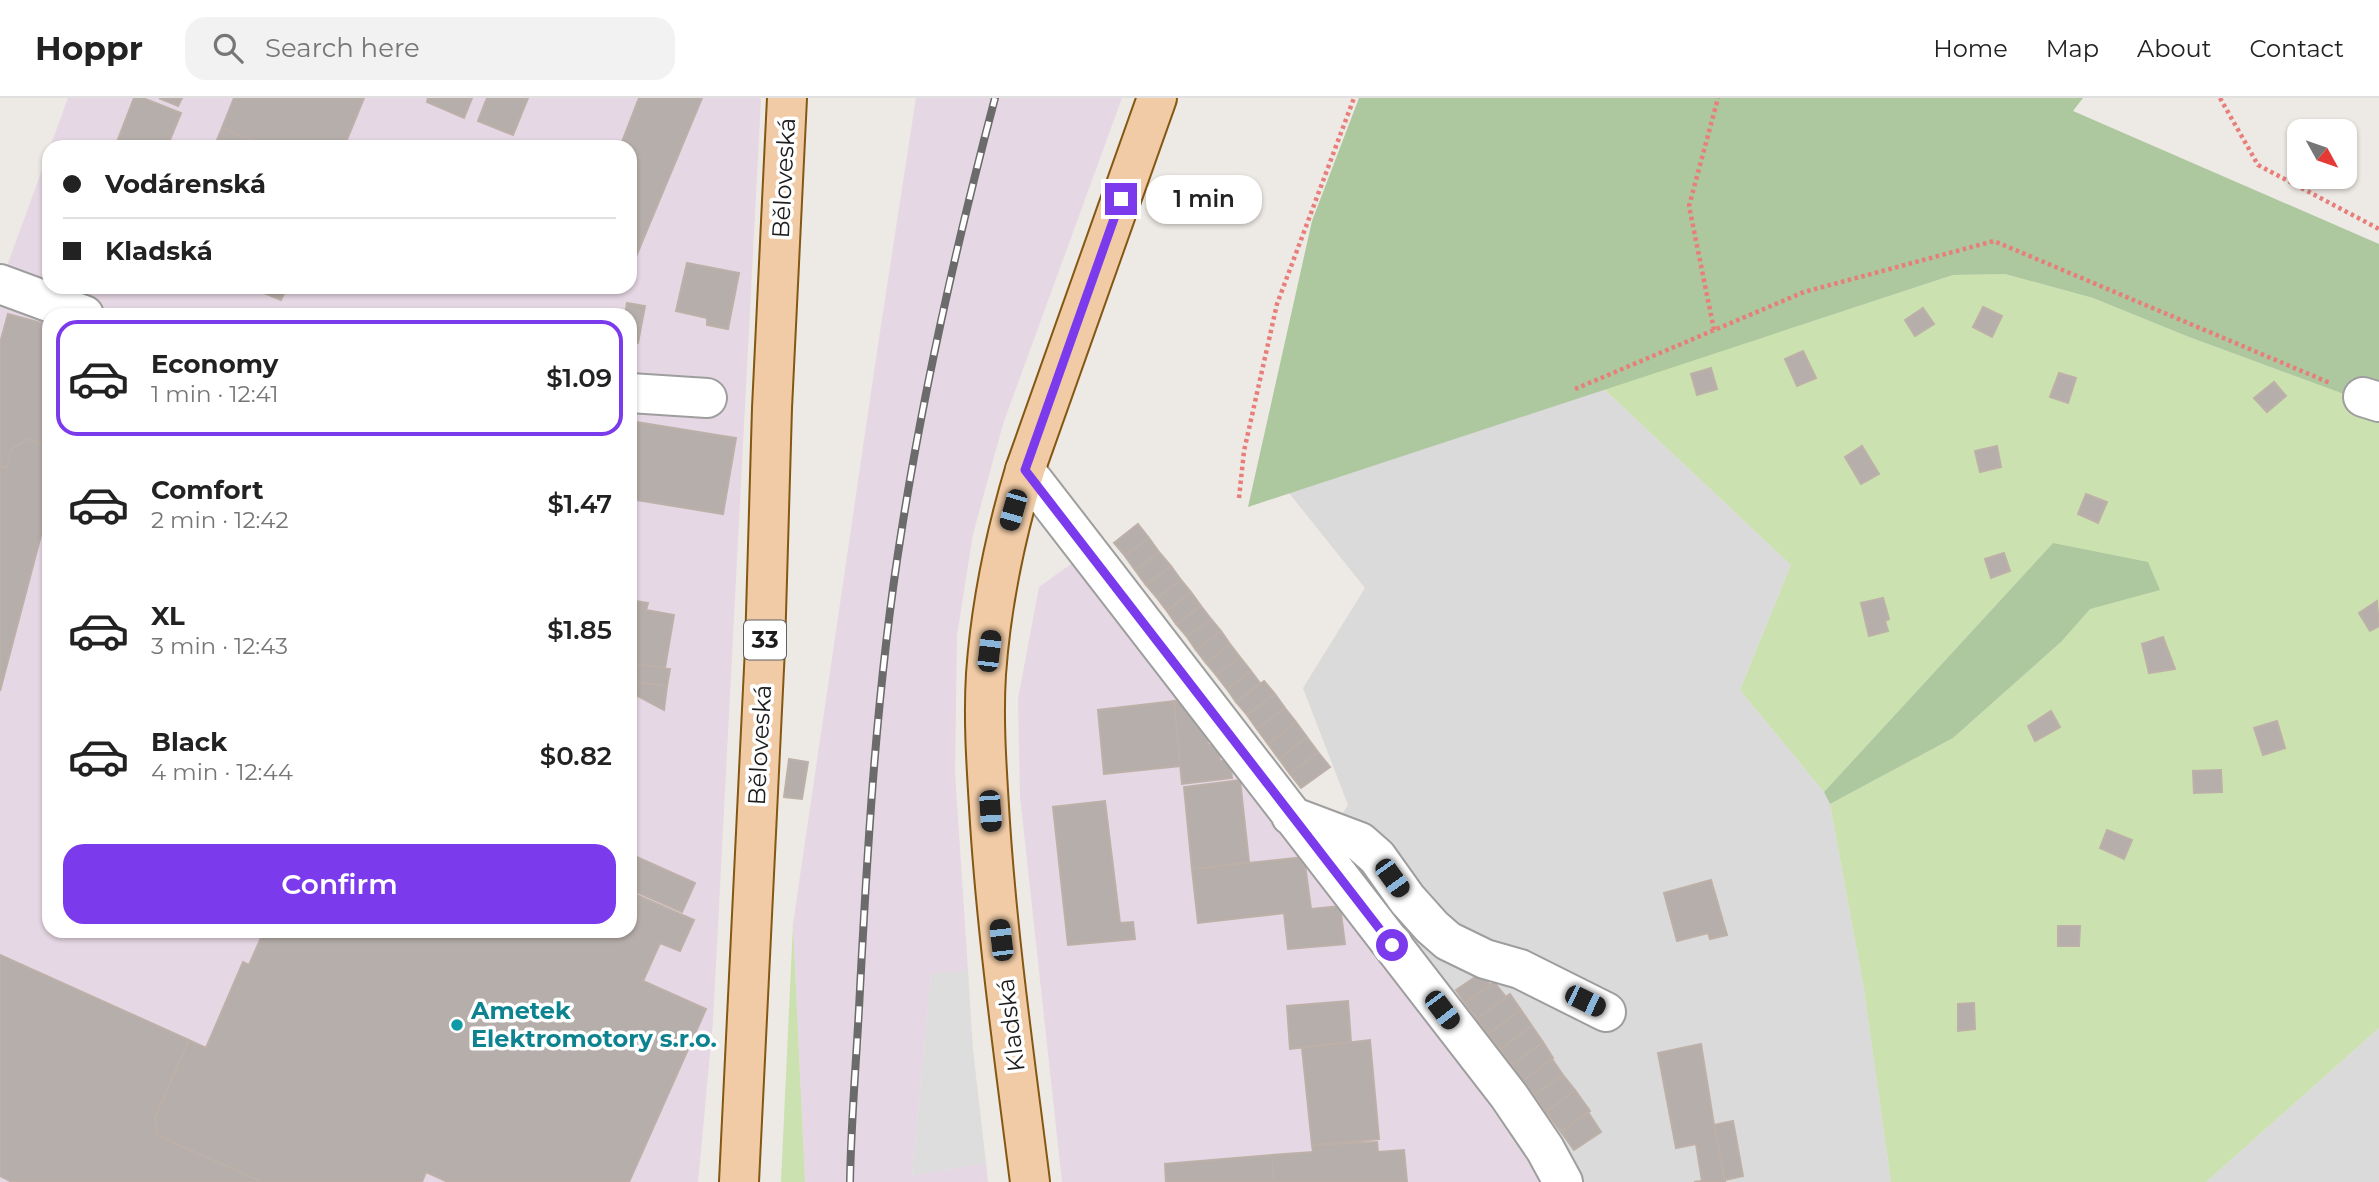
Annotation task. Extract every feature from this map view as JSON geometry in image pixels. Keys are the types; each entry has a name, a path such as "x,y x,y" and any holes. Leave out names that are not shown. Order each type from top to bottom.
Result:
{"main road":[{"name":"Běloveská","path":"739,1182 788,98"},
{"name":"Kladská","path":"1030,1182 995,891 986,730 986,674 1007,530 1025,470 1157,98"}],"street":[{"path":"0,284 64,308"},
{"path":"637,393 707,398"},
{"path":"1025,470 1509,1096 1545,1149 1563,1182"},
{"path":"1291,816 1360,842 1377,857 1407,899 1448,942 1485,959 1520,969 1606,1012"}],"path":[{"path":"1239,498 1244,452 1277,304 1354,98"},
{"path":"1714,330 1689,206 1718,98"},
{"path":"2220,98 2258,165 2379,229"},
{"path":"1575,389 1804,292 1994,241 2371,399"}],"shaded area":[{"path":"68,98 761,98 713,1021 698,1182 0,1182 0,285 42,170 42,294 637,294 637,140 53,140"},
{"path":"916,98 1122,98 1003,424 973,534 957,635 955,773 968,971 931,974 912,1175 986,1163 988,1182 805,1182 793,924"},
{"path":"1604,389 1791,565 1740,690 1824,792 1830,804 1864,989 1891,1182 1541,1182 1319,850 1348,805 1303,688 1365,588 1289,493"},
{"path":"1078,559 1319,850 1541,1182 1062,1182 1020,796 1018,699 1039,587"},
{"path":"968,971 973,1050 986,1163 912,1175 931,974"},
{"path":"2379,1028 2379,1182 2206,1182"}],"green space":[{"path":"1359,98 2083,98 2073,111 2379,244 2379,407 2189,337 2093,298 2005,274 1953,275 1248,507 1312,221"},
{"path":"2005,274 2093,298 2189,337 2379,407 2379,1028 2206,1182 1891,1182 1864,989 1830,804 1953,738 2061,642 2090,608 2159,590 2053,543 1824,792 1740,690 1791,565 1604,389 1953,275"},
{"path":"2053,543 2148,562 2160,590 2090,609 2061,642 1953,738 1830,804 1824,792"},
{"path":"793,924 805,1182 781,1182"}],"building":[{"path":"134,98 143,98 181,113 170,140 118,140"},
{"path":"159,98 182,98 178,106"},
{"path":"234,98 364,98 347,140 252,140 222,128"},
{"path":"428,98 472,98 464,118 427,102"},
{"path":"487,98 528,98 513,135 478,121"},
{"path":"639,98 702,98 637,254 637,140 623,140"},
{"path":"222,128 252,140 217,140"},
{"path":"687,263 739,273 728,329 707,325 707,318 676,311"},
{"path":"266,294 284,294 281,300"},
{"path":"627,303 645,306 638,343 637,308 626,308"},
{"path":"1983,307 2002,316 1992,337 1973,327"},
{"path":"1923,308 1934,324 1915,336 1905,320"},
{"path":"8,314 42,323 42,443 27,439 12,449 6,468 0,466 0,343"},
{"path":"1803,351 1816,378 1797,386 1785,359"},
{"path":"1711,368 1717,389 1697,395 1691,374"},
{"path":"2059,373 2076,378 2068,403 2050,397"},
{"path":"2274,382 2286,396 2267,412 2254,398"},
{"path":"637,422 736,438 723,514 637,500"},
{"path":"27,439 42,443 42,532 0,691 0,466 6,468 12,449"},
{"path":"1862,446 1879,474 1861,484 1845,457"},
{"path":"1997,446 2001,467 1980,472 1975,451"},
{"path":"2086,494 2107,502 2098,523 2078,514"},
{"path":"1138,524 1149,538 1125,556 1114,543"},
{"path":"1149,538 1159,552 1135,570 1125,556"},
{"path":"1159,552 1171,566 1146,585 1135,570"},
{"path":"2004,553 2010,571 1991,578 1985,559"},
{"path":"1171,566 1181,580 1157,598 1146,585"},
{"path":"1181,580 1191,592 1167,611 1157,598"},
{"path":"1191,592 1201,606 1176,624 1167,611"},
{"path":"1883,598 1889,619 1885,621 1888,631 1869,636 1861,603"},
{"path":"637,601 648,603 646,610 674,615 665,668 637,664"},
{"path":"2377,601 2379,626 2370,631 2359,613"},
{"path":"1201,606 1211,619 1187,637 1176,624"},
{"path":"1211,619 1221,631 1196,650 1187,637"},
{"path":"1221,631 1230,644 1206,663 1196,650"},
{"path":"2163,637 2175,669 2149,673 2142,644"},
{"path":"1230,644 1240,657 1216,675 1206,663"},
{"path":"1240,657 1251,671 1227,689 1216,675"},
{"path":"637,664 670,669 667,686 637,682"},
{"path":"1251,671 1260,683 1236,702 1227,689"},
{"path":"1264,681 1275,694 1247,715 1236,702"},
{"path":"637,682 667,686 664,710 637,696"},
{"path":"1275,694 1285,708 1257,729 1247,715"},
{"path":"1186,700 1207,729 1208,745 1218,744 1220,761 1230,760 1232,778 1182,784 1174,701"},
{"path":"1174,701 1180,766 1104,774 1098,710"},
{"path":"1285,708 1296,722 1268,744 1257,729"},
{"path":"2051,711 2060,727 2035,741 2028,726"},
{"path":"2277,721 2285,748 2263,755 2254,728"},
{"path":"1296,722 1307,737 1279,759 1268,744"},
{"path":"1307,737 1318,752 1290,774 1279,759"},
{"path":"1318,752 1330,767 1301,788 1290,774"},
{"path":"789,759 808,762 802,799 784,797"},
{"path":"2221,770 2222,792 2194,793 2193,771"},
{"path":"1240,780 1249,862 1192,869 1184,787"},
{"path":"1105,801 1120,923 1133,922 1135,939 1068,945 1053,807"},
{"path":"2107,830 2132,840 2124,859 2100,848"},
{"path":"637,857 695,883 682,912 637,892"},
{"path":"1304,857 1311,909 1340,906 1345,944 1288,949 1284,913 1198,923 1192,869"},
{"path":"1711,880 1727,935 1710,939 1708,933 1677,941 1664,893"},
{"name":"Ametek Elektromotory s.r.o.","path":"637,895 694,920 680,951 660,943 643,981 706,1009 629,1182 448,1182 426,1172 422,1182 262,1182 157,1135 155,1117 189,1040 206,1048 243,962 249,965 261,938 637,938"},
{"path":"2058,926 2080,926 2079,946 2058,946"},
{"path":"0,955 189,1040 155,1117 157,1135 262,1182 12,1182 0,1176"},
{"path":"1481,973 1490,985 1465,1003 1456,990"},
{"path":"1494,982 1506,997 1477,1019 1465,1003"},
{"path":"1510,994 1521,1010 1488,1034 1477,1019"},
{"path":"1348,1001 1351,1042 1290,1049 1287,1006"},
{"path":"1974,1003 1975,1029 1958,1031 1958,1004"},
{"path":"1521,1010 1532,1026 1500,1049 1488,1034"},
{"path":"1532,1026 1543,1042 1512,1065 1500,1049"},
{"path":"1370,1040 1379,1139 1312,1145 1302,1048"},
{"path":"1543,1042 1553,1058 1523,1081 1512,1065"},
{"path":"1701,1044 1725,1182 1694,1182 1702,1181 1696,1144 1676,1148 1658,1053"},
{"path":"1552,1059 1563,1075 1534,1095 1523,1081"},
{"path":"1563,1075 1575,1090 1546,1112 1534,1095"},
{"path":"1575,1090 1590,1111 1561,1132 1546,1112"},
{"path":"1588,1112 1601,1132 1574,1150 1561,1132"},
{"path":"1733,1121 1743,1176 1725,1180 1714,1125"},
{"path":"1377,1142 1378,1152 1404,1150 1407,1182 1274,1182 1272,1155 1313,1152 1312,1145"},
{"path":"1272,1155 1274,1182 1166,1182 1165,1164"}],"railway":[{"path":"850,1182 870,818 893,591 910,479 931,369 995,98"}],"place":[{"name":"Ametek Elektromotory s.r.o.","path":"457,1025"}],"route":[{"path":"1121,199 1025,470 1392,945"}]}
